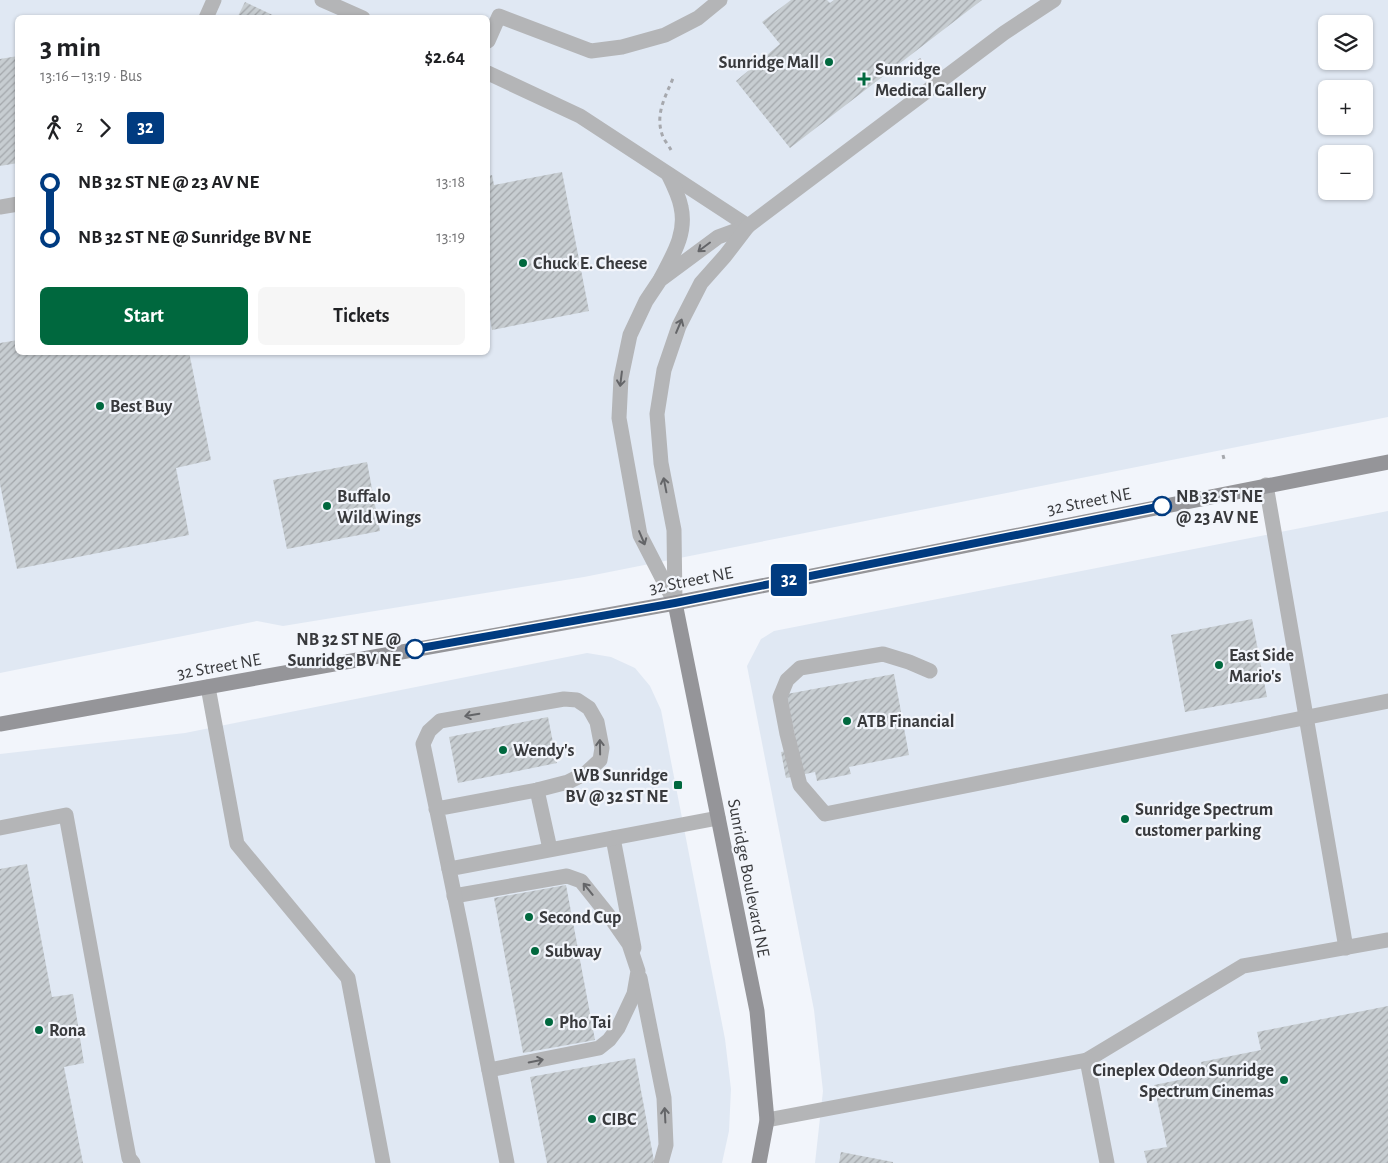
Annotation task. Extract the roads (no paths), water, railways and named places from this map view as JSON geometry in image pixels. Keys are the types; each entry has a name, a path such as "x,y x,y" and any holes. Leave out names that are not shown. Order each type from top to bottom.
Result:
{"street":[{"name":"32 Street NE","path":"0,724 675,603 1388,462"},
{"name":"Sunridge Boulevard NE","path":"675,603 757,1011 767,1120 759,1163"}],"lane":[{"path":"207,15 214,0"},
{"path":"322,0 356,15"},
{"path":"490,36 499,16 591,51 622,47 665,35 698,18 720,0"},
{"path":"675,603 674,530 661,463 657,414 664,370 679,326 701,283 748,226 1004,33 1054,0"},
{"path":"490,74 580,116 748,226"},
{"path":"668,174 681,207 683,227 680,240 660,280 646,301 630,335 621,378 619,418 640,535 675,603"},
{"path":"0,207 15,204"},
{"path":"660,280 718,237 748,226"},
{"path":"1266,485 1346,948"},
{"path":"930,671 883,654 800,668 787,680 780,697 800,785 825,814 1388,701"},
{"path":"208,687 237,844 348,978 383,1163"},
{"path":"436,810 537,790 568,782 586,773 600,760 602,748 597,722 589,708 577,700 564,699 440,721 428,731 424,744 436,810 507,1163"},
{"path":"537,790 550,849"},
{"path":"0,828 66,815 125,1136 132,1163"},
{"path":"448,868 718,818"},
{"path":"614,838 638,971 664,1098 666,1146 661,1163"},
{"path":"454,896 566,876 581,880 629,944 638,971 634,994 618,1028 610,1040 599,1048 489,1070"},
{"path":"767,1120 1087,1060 1243,966 1388,940"},
{"path":"1087,1060 1108,1163"}],"place":[{"name":"Sunridge Mall","path":"829,62"},
{"name":"Sunridge Medical Gallery","path":"864,79"},
{"name":"Chuck E. Cheese","path":"523,263"},
{"name":"Best Buy","path":"100,406"},
{"name":"Buffalo Wild Wings","path":"327,506"},
{"name":"NB 32 ST NE @ 23 AV NE","path":"1162,506"},
{"name":"NB 32 ST NE @ Sunridge BV NE","path":"415,649"},
{"name":"East Side Mario's","path":"1219,665"},
{"name":"ATB Financial","path":"847,721"},
{"name":"Wendy's","path":"503,750"},
{"name":"WB Sunridge BV @ 32 ST NE","path":"678,785"},
{"name":"Sunridge Spectrum customer parking","path":"1125,819"},
{"name":"Second Cup","path":"529,917"},
{"name":"Subway","path":"535,951"},
{"name":"Pho Tai","path":"549,1022"},
{"name":"Rona","path":"39,1030"},
{"name":"Cineplex Odeon Sunridge Spectrum Cinemas","path":"1284,1080"},
{"name":"CIBC","path":"592,1119"}]}
